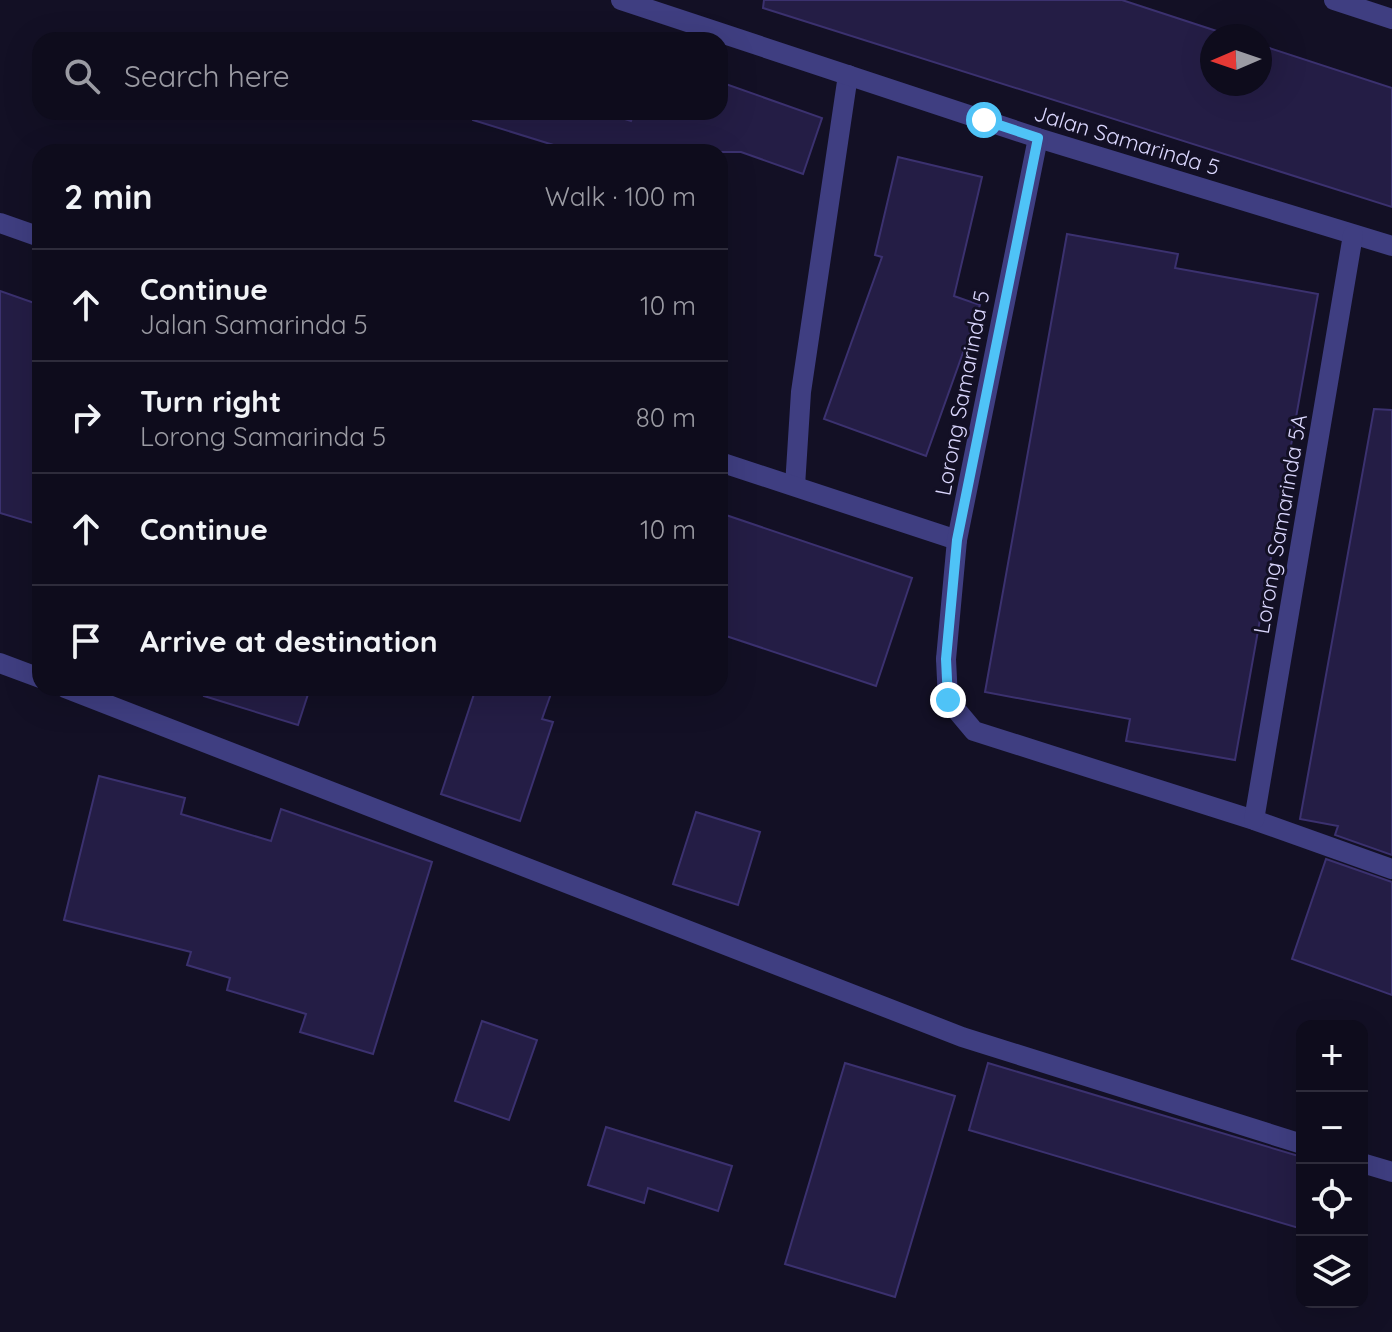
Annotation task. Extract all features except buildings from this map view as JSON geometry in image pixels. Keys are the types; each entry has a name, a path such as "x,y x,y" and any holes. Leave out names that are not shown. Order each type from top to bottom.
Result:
{"street":[{"name":"Jalan Samarinda 5","path":"621,0 718,32"},
{"path":"1334,0 1392,19"},
{"name":"Jalan Samarinda 5","path":"728,35 1038,138 1392,246"},
{"path":"795,486 801,392 848,75"},
{"name":"Lorong Samarinda 5","path":"1038,138 957,540 946,659 948,700 974,731 1254,820 1392,869"},
{"path":"0,223 32,234"},
{"name":"Lorong Samarinda 5A","path":"1254,820 1353,235"},
{"path":"728,465 957,540"},
{"path":"0,663 32,675"},
{"path":"86,696 962,1037 1296,1142"},
{"path":"1365,1164 1392,1172"}],"route":[{"path":"948,700 946,659 957,540 1038,138 984,120"}]}
